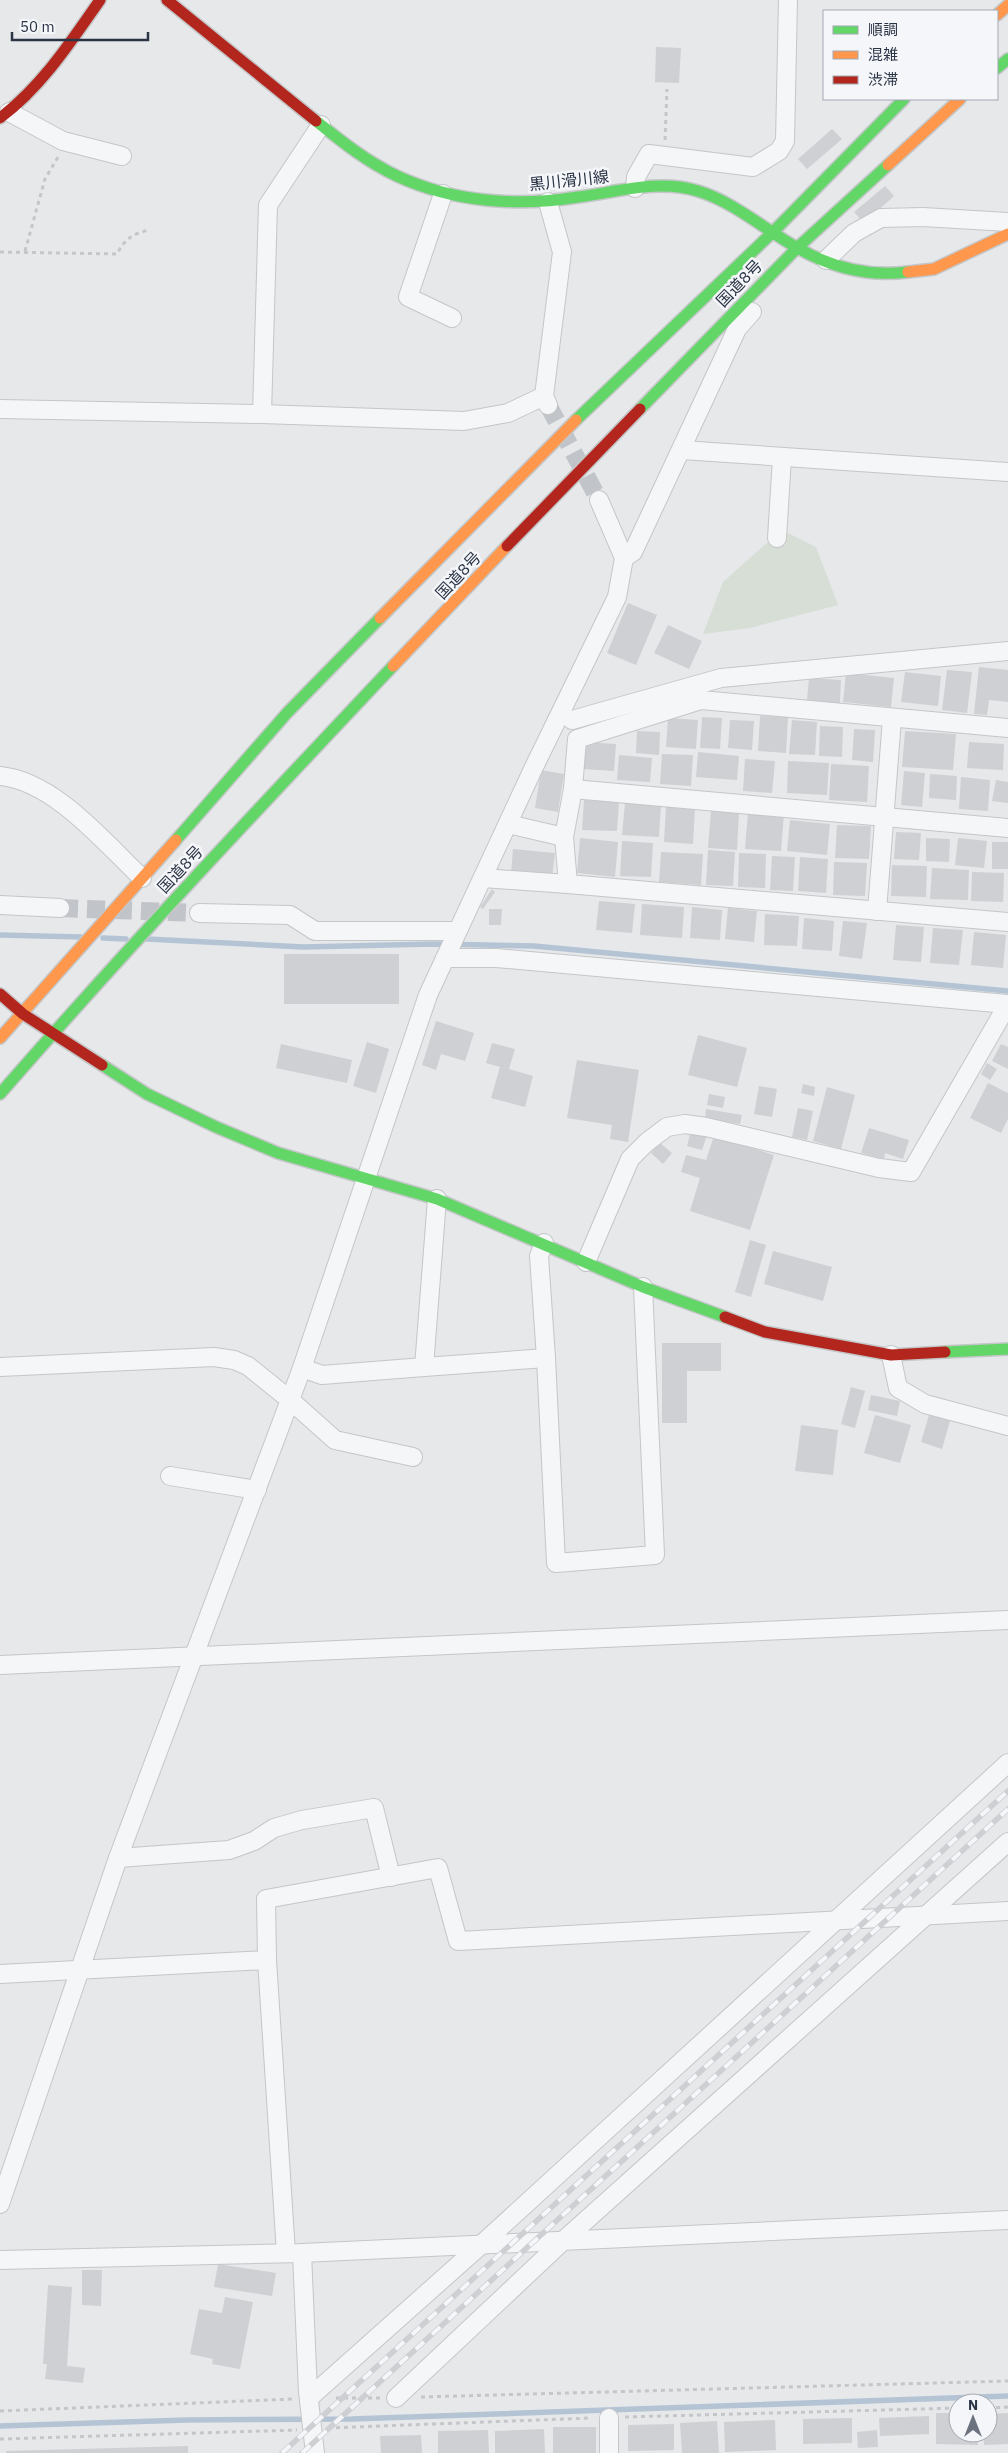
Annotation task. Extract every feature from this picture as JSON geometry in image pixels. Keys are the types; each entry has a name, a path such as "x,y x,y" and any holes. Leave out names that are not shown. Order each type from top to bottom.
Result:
{"main road":[{"path":"5,115 22,102 49,74 100,0"},
{"name":"黒川滑川線","path":"167,0 352,150 396,176 443,194 497,201 548,202 661,185 698,191 742,212 811,254 847,269 886,275 934,269 1008,234"},
{"path":"998,14 1008,5"},
{"path":"998,67 1008,59"},
{"name":"国道8号","path":"0,1038 287,713 536,458 773,232 903,100"},
{"name":"国道8号","path":"0,1094 205,865 478,577 811,254 959,100"},
{"path":"0,994 23,1014 147,1094 216,1126 278,1153 437,1199 544,1243 643,1287 765,1332 892,1355 1008,1349"}],"street":[{"path":"635,188 636,177 649,154 753,167 779,151 785,141 788,0"},
{"path":"5,115 67,142 122,156"},
{"path":"262,414 268,205 321,125"},
{"path":"443,194 408,297 452,318"},
{"path":"0,408 464,421 508,413 546,401 562,252 548,202"},
{"path":"624,558 633,552 737,329 767,296 811,254 881,218 923,217 1008,222"},
{"path":"682,450 1008,472"},
{"path":"777,538 782,458"},
{"path":"0,2204 118,1858 195,1658 302,1368 428,996 457,931 617,597 624,558 599,500"},
{"path":"572,720 721,678 1008,651"},
{"path":"568,884 564,837 573,789 577,739 701,700 892,719 1008,728"},
{"path":"877,911 892,719"},
{"path":"0,776 18,778 56,797 142,878"},
{"path":"573,789 1008,828"},
{"path":"508,824 564,837"},
{"path":"483,878 1008,922"},
{"path":"0,906 60,908"},
{"path":"199,913 290,915 315,931 457,931"},
{"path":"445,958 496,958 1007,1004 911,1172 879,1168 706,1127 685,1124 667,1127 647,1142 630,1159 586,1262"},
{"path":"424,1367 437,1199"},
{"path":"544,1243 539,1256 556,1563 655,1555 643,1287"},
{"path":"892,1355 898,1388 904,1392 925,1404 1008,1426"},
{"path":"0,1367 214,1357 234,1360 248,1366 335,1440 413,1457"},
{"path":"302,1368 322,1374 546,1358"},
{"path":"170,1476 257,1490"},
{"path":"0,1665 195,1658 1008,1620"},
{"path":"309,2398 482,2244 834,1920 1008,1763"},
{"path":"118,1858 229,1850 254,1841 274,1828 302,1820 374,1808 392,1876"},
{"path":"396,2398 564,2240 1008,1842"},
{"path":"316,2453 294,2253 268,1960 266,1899 438,1868 458,1941 1008,1912"},
{"path":"0,1974 268,1960"},
{"path":"0,2260 294,2253 1008,2220"},
{"path":"609,2418 609,2453"}],"path":[{"path":"665,156 667,89"},
{"path":"26,251 45,178 67,142"},
{"path":"0,252 117,254 124,242 132,234 149,230"},
{"path":"0,2411 309,2398 396,2398 1008,2381"},
{"path":"0,2439 314,2429 396,2424 948,2408"}],"shaded area":[{"path":"788,533 816,547 838,605 750,628 703,634 723,582 769,541"}],"building":[{"path":"656,47 681,48 679,83 655,82"},
{"path":"832,129 842,139 807,169 798,159"},
{"path":"885,186 894,196 864,223 854,212"},
{"path":"628,603 657,615 636,665 607,653"},
{"path":"668,625 702,641 689,669 654,653"},
{"path":"979,667 1008,670 1008,702 989,700 987,715 974,714"},
{"path":"947,670 972,672 967,713 942,710"},
{"path":"905,672 941,676 938,706 901,702"},
{"path":"846,673 894,678 891,707 843,702"},
{"path":"809,678 841,680 840,703 807,701"},
{"path":"760,716 788,717 786,753 758,751"},
{"path":"702,717 722,718 720,749 700,748"},
{"path":"668,718 698,720 696,749 666,747"},
{"path":"730,720 754,721 752,750 728,748"},
{"path":"792,720 817,722 815,755 789,754"},
{"path":"820,726 843,727 842,757 819,756"},
{"path":"854,729 875,730 873,762 852,760"},
{"path":"637,731 660,732 659,755 636,753"},
{"path":"905,731 956,734 953,770 902,767"},
{"path":"585,742 616,744 614,771 583,769"},
{"path":"969,742 1004,744 1003,770 967,768"},
{"path":"698,752 739,756 737,780 696,777"},
{"path":"662,754 693,755 691,786 660,784"},
{"path":"619,755 652,758 650,782 617,780"},
{"path":"745,759 775,761 772,793 743,791"},
{"path":"788,761 829,763 827,795 787,793"},
{"path":"831,764 869,766 867,802 829,800"},
{"path":"541,770 564,774 558,812 535,808"},
{"path":"904,771 925,773 922,807 901,805"},
{"path":"930,774 957,776 956,800 929,798"},
{"path":"961,777 990,780 988,811 959,809"},
{"path":"996,780 1008,782 1008,803 992,801"},
{"path":"584,800 619,802 617,831 582,830"},
{"path":"625,803 661,805 659,837 622,835"},
{"path":"666,807 695,808 693,844 664,842"},
{"path":"711,811 739,813 737,850 708,848"},
{"path":"748,812 784,814 781,851 745,849"},
{"path":"790,820 830,824 827,855 787,851"},
{"path":"837,825 871,826 869,859 835,858"},
{"path":"896,832 921,833 919,860 894,859"},
{"path":"580,838 618,842 615,877 577,873"},
{"path":"926,838 950,839 949,862 926,861"},
{"path":"958,838 987,841 984,868 955,865"},
{"path":"622,841 653,843 651,877 620,876"},
{"path":"992,842 1008,842 1008,869 992,869"},
{"path":"513,849 555,853 552,878 511,874"},
{"path":"708,850 735,852 733,886 706,885"},
{"path":"661,852 703,854 701,885 659,882"},
{"path":"739,853 766,854 765,888 738,887"},
{"path":"772,856 795,857 793,891 770,890"},
{"path":"800,857 828,859 826,893 798,891"},
{"path":"834,862 867,863 865,896 833,895"},
{"path":"892,865 927,866 926,897 891,896"},
{"path":"932,868 969,870 968,900 930,899"},
{"path":"972,872 1004,873 1003,902 971,901"},
{"path":"492,889 495,892 483,909 480,907"},
{"path":"599,901 635,904 632,933 596,930"},
{"path":"642,904 684,907 682,938 640,935"},
{"path":"692,907 722,910 720,940 690,938"},
{"path":"728,908 757,911 754,942 725,939"},
{"path":"489,909 502,909 501,925 489,925"},
{"path":"765,914 799,916 797,946 764,945"},
{"path":"804,918 834,921 832,951 802,949"},
{"path":"843,921 867,923 862,959 839,956"},
{"path":"896,925 924,927 921,962 893,960"},
{"path":"933,928 963,930 959,965 930,963"},
{"path":"974,932 1006,935 1003,968 971,965"},
{"path":"284,954 399,954 399,1004 284,1004"},
{"path":"436,1021 474,1033 465,1061 441,1054 436,1070 422,1065"},
{"path":"698,1035 747,1048 737,1087 688,1075"},
{"path":"367,1042 389,1049 376,1093 353,1086"},
{"path":"492,1043 515,1049 509,1069 533,1076 525,1107 491,1098 500,1067 486,1063"},
{"path":"281,1044 352,1060 347,1083 276,1068"},
{"path":"1001,1044 1008,1047 1008,1069 992,1061"},
{"path":"577,1060 639,1070 628,1142 610,1139 612,1125 567,1118"},
{"path":"987,1063 997,1069 990,1080 981,1074"},
{"path":"988,1083 1008,1093 1008,1119 1001,1133 970,1118"},
{"path":"803,1084 815,1087 814,1096 801,1093"},
{"path":"759,1086 777,1089 772,1117 754,1114"},
{"path":"827,1087 855,1095 841,1149 813,1141"},
{"path":"709,1094 725,1097 723,1108 707,1105"},
{"path":"798,1108 813,1111 807,1140 792,1137"},
{"path":"706,1109 742,1115 740,1124 705,1118"},
{"path":"869,1128 909,1140 903,1159 885,1153 884,1159 861,1153"},
{"path":"691,1130 707,1135 702,1150 687,1146"},
{"path":"714,1136 774,1155 750,1230 690,1211 700,1178 681,1172 686,1155 706,1160"},
{"path":"660,1143 672,1153 663,1164 651,1153"},
{"path":"750,1240 766,1245 751,1297 735,1292"},
{"path":"773,1251 832,1267 823,1301 764,1284"},
{"path":"662,1343 721,1343 721,1371 687,1371 687,1423 662,1423"},
{"path":"851,1387 865,1391 855,1428 841,1424"},
{"path":"871,1395 900,1401 897,1416 868,1410"},
{"path":"875,1415 911,1425 900,1463 864,1453"},
{"path":"929,1415 950,1421 942,1449 921,1442"},
{"path":"801,1425 838,1430 833,1475 795,1471"},
{"path":"218,2264 276,2273 272,2296 214,2287"},
{"path":"82,2270 102,2270 101,2306 82,2305"},
{"path":"48,2285 72,2287 67,2366 85,2368 83,2383 45,2379 47,2364 43,2364"},
{"path":"225,2297 253,2302 240,2369 212,2364 213,2359 190,2354 199,2309 222,2313"},
{"path":"936,2413 948,2413 948,2443 978,2443 978,2445 936,2444"},
{"path":"1008,2413 1008,2444 984,2445 984,2443 998,2443 998,2414"},
{"path":"929,2416 929,2434 880,2436 879,2418"},
{"path":"852,2418 852,2443 803,2444 803,2419"},
{"path":"775,2420 776,2450 725,2452 724,2422"},
{"path":"717,2421 719,2453 682,2453 680,2423"},
{"path":"674,2424 674,2450 628,2451 628,2425"},
{"path":"553,2427 596,2427 596,2453 553,2453"},
{"path":"544,2429 545,2453 495,2453 495,2431"},
{"path":"488,2430 489,2453 438,2453 438,2431"},
{"path":"877,2430 878,2447 858,2448 857,2432"},
{"path":"421,2435 422,2453 381,2453 380,2436"},
{"path":"188,2446 188,2453 6,2453 6,2451"}],"waterway":[{"path":"0,935 81,937"},
{"path":"103,938 126,939"},
{"path":"147,939 303,947 433,944 534,946 1008,991"},
{"path":"0,2426 187,2420 352,2419 1008,2396"}],"tunnel":[{"path":"548,405 599,500"},
{"path":"60,908 199,913"}],"railway":[{"path":"282,2453 1008,1791"},
{"path":"302,2453 1008,1809"}],"traffic: fast":[{"path":"998,67 1008,59"},
{"path":"576,420 773,232 903,100"},
{"path":"316,121 375,164 397,176 440,192 486,200 532,202 653,186 683,188 698,191 724,202 749,216 784,240 822,260 864,272 908,272"},
{"path":"640,409 797,248 888,165"},
{"path":"176,840 287,713 380,618"},
{"path":"0,1094 145,932 393,666"},
{"path":"102,1065 147,1094 216,1127 278,1153 437,1199 643,1287 725,1317"},
{"path":"945,1352 1008,1349"}],"traffic: slow":[{"path":"998,14 1008,5"},
{"path":"888,165 959,100"},
{"path":"908,272 934,269 1008,234"},
{"path":"380,618 576,420"},
{"path":"393,666 507,546"},
{"path":"0,1038 176,840"}],"traffic: jam":[{"path":"0,118 15,106 42,78 100,0"},
{"path":"167,0 316,121"},
{"path":"507,546 640,409"},
{"path":"0,994 23,1014 102,1065"},
{"path":"725,1317 765,1332 891,1355 945,1352"}]}
